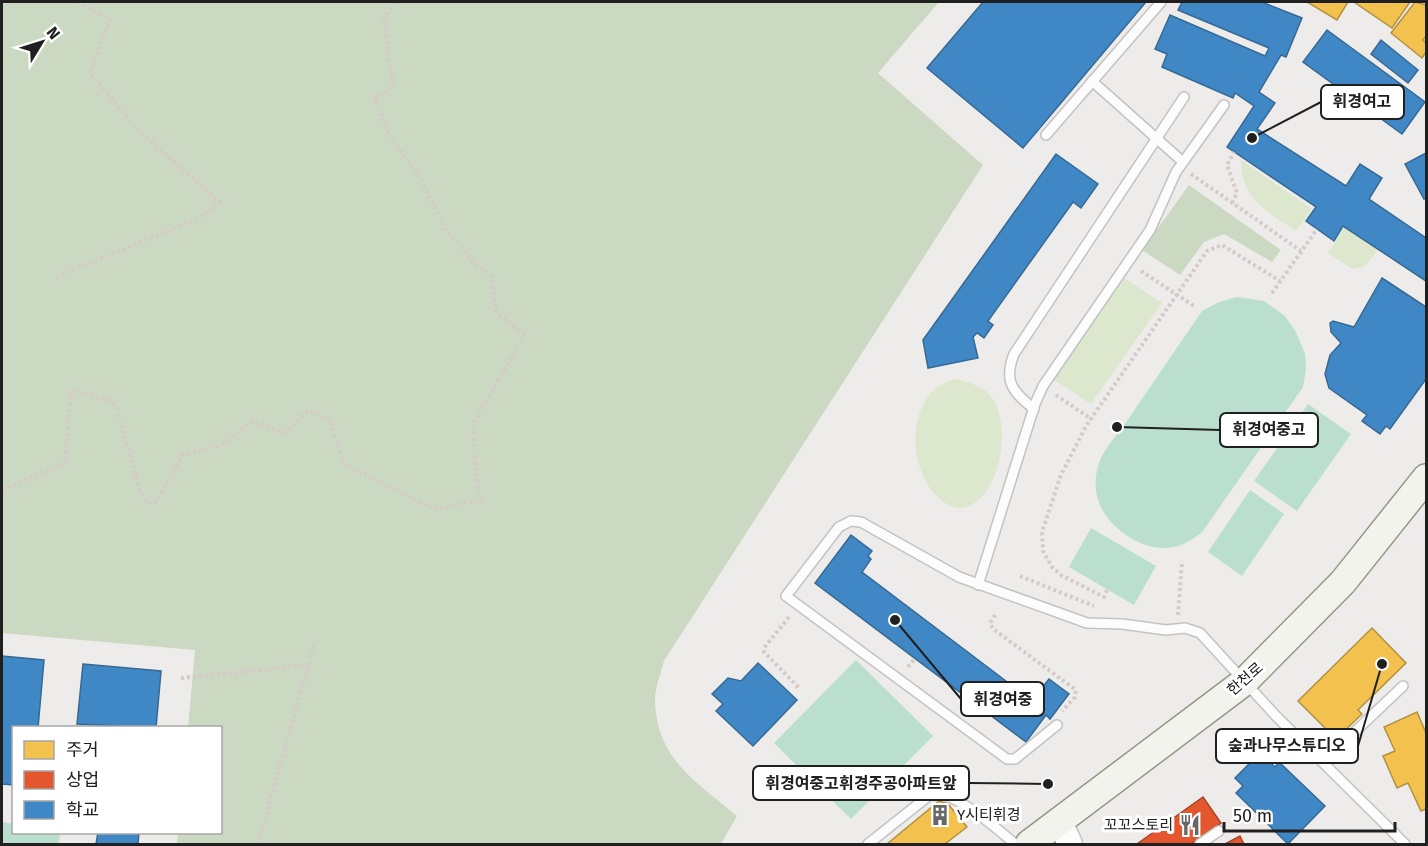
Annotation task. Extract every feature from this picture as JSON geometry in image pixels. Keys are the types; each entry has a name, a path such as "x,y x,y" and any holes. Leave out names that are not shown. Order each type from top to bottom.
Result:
{"main road":[{"name":"한천로","path":"1029,844 1065,833 1244,682 1343,582 1426,478"}],"lane":[{"path":"1046,135 1161,3"},
{"path":"1092,81 1182,164"},
{"path":"1034,409 1015,394 1011,386 1010,364 1014,354 1184,98"},
{"path":"978,585 1043,386 1128,262 1158,215 1182,164 1224,105"},
{"path":"1057,721 1015,759 1007,759 786,596 839,527 851,521 861,522 874,528 978,585 1087,623 1122,624 1166,630 1192,629 1208,639 1244,682 1405,844"},
{"path":"1323,762 1403,686"},
{"path":"868,844 931,794 937,792 948,796 992,825 1015,844"},
{"path":"1200,844 1219,831"}],"path":[{"path":"56,277 199,218 220,202 140,132 90,73 110,20 77,2"},
{"path":"2,490 65,463 71,390 109,400 117,408 140,491 147,503 155,503 183,455 222,445 252,421 285,433 307,411 329,419 344,464 434,509 481,500 476,473 473,423 525,335 496,312 492,276 474,263 446,230 420,178 388,132 375,99 393,88 384,19 395,2"},
{"path":"1232,203 1237,192 1227,165 1234,152"},
{"path":"1182,164 1232,203 1301,251"},
{"path":"1272,293 1317,229"},
{"path":"1107,590 1104,597 1061,575 1046,559 1042,543 1042,532 1061,475 1091,419 1207,251 1222,244 1280,280"},
{"path":"1128,262 1194,306"},
{"path":"1043,386 1091,419"},
{"path":"1178,615 1182,561"},
{"path":"799,605 764,648 764,652 800,689"},
{"path":"995,615 990,623 993,629 1077,690 1057,721"},
{"path":"258,844 315,641"},
{"path":"182,678 309,665"}],"green space":[{"path":"2,2 939,2 878,73 983,165 664,661 657,684 655,697 657,718 670,752 693,779 737,816 721,844 177,843 178,834 222,834 222,726 188,726 195,650 2,633"},
{"path":"1241,160 1312,209 1296,231 1266,210 1251,195 1242,174"},
{"path":"1189,185 1281,250 1272,262 1224,234 1204,242 1180,275 1142,250"},
{"path":"1344,228 1378,250 1364,267 1352,269 1328,253"},
{"path":"1123,277 1162,303 1091,404 1053,379"},
{"path":"1237,297 1264,301 1285,316 1296,332 1305,354 1306,369 1303,387 1203,531 1189,541 1173,547 1157,548 1140,543 1110,521 1098,500 1096,476 1101,457 1202,311 1219,302"},
{"path":"953,379 975,385 987,392 996,404 1002,438 1000,458 986,492 974,503 960,508 945,503 933,492 921,469 915,443 918,417 923,405 935,389"},
{"path":"1308,404 1351,434 1297,511 1254,481"},
{"path":"1250,490 1284,514 1242,576 1208,552"},
{"path":"1091,528 1156,566 1134,605 1069,567"},
{"path":"856,660 933,736 851,819 774,743"},
{"path":"2,822 12,824 12,834 60,834 59,844 2,844"}],"building: 주거":[{"path":"1307,2 1348,2 1337,20"},
{"path":"1354,2 1410,2 1392,28"},
{"path":"1415,2 1426,5 1426,36 1423,40 1426,43 1426,52 1422,58 1391,33"},
{"path":"1372,628 1406,663 1358,710 1362,714 1336,739 1298,701"},
{"path":"1417,712 1426,733 1426,809 1421,811 1408,783 1397,788 1383,756 1395,751 1384,727"},
{"name":"Y시티휘경","path":"939,801 948,804 967,827 945,844 887,844"}],"building: 상업":[{"path":"1203,797 1221,823 1191,844 1137,844"},
{"path":"1240,836 1244,844 1225,844"}],"building: 학교":[{"path":"983,2 1146,2 1023,148 927,68"},
{"path":"1182,2 1262,2 1302,18 1286,57 1281,55 1259,92 1275,103 1257,129 1346,186 1360,164 1382,178 1369,199 1426,238 1426,281 1343,226 1334,241 1306,221 1316,207 1227,147 1254,106 1235,93 1233,98 1162,67 1167,54 1155,49 1170,15 1265,56 1269,48 1178,10"},
{"path":"1327,30 1425,102 1402,134 1303,62"},
{"path":"1381,40 1418,70 1408,83 1371,54"},
{"path":"1426,153 1426,198 1424,199 1405,164"},
{"path":"1056,154 1098,184 1081,208 1073,202 988,321 993,325 984,338 977,333 973,337 978,358 928,368 923,340"},
{"path":"1382,278 1426,307 1426,379 1390,429 1386,426 1380,434 1362,421 1367,415 1329,388 1325,374 1330,355 1341,343 1331,332 1330,323 1333,321 1354,327"},
{"path":"851,535 872,551 868,556 871,559 862,572 1027,697 1036,685 1041,689 1049,679 1069,694 1050,719 1046,715 1026,742 815,583"},
{"path":"2,656 44,660 38,726 12,726 12,785 2,784"},
{"path":"758,663 797,700 753,746 716,711 723,704 712,694 728,678 741,681"},
{"path":"83,664 161,671 156,726 77,724"},
{"path":"1260,753 1275,767 1279,762 1325,806 1288,844 1236,793 1243,786 1235,778"},
{"path":"98,834 139,834 138,844 96,844"}],"place":[{"name":"휘경여고","path":"1252,138"},
{"name":"휘경여중고","path":"1117,427"},
{"name":"휘경여중","path":"895,620"},
{"name":"숲과나무스튜디오","path":"1382,664"},
{"name":"휘경여중고휘경주공아파트앞","path":"1048,784"},
{"name":"Y시티휘경","path":"940,815"},
{"name":"꼬꼬스토리","path":"1190,825"}]}
